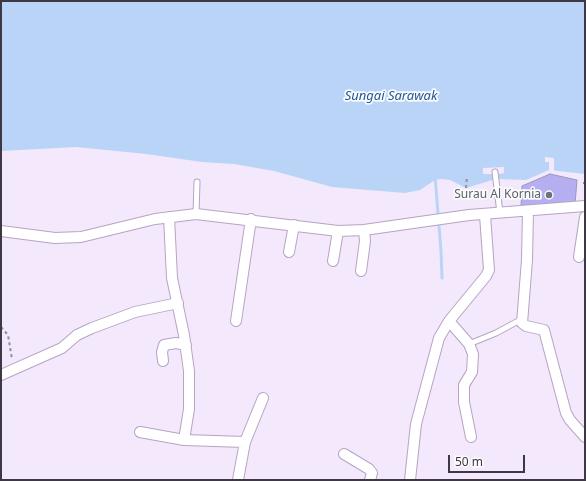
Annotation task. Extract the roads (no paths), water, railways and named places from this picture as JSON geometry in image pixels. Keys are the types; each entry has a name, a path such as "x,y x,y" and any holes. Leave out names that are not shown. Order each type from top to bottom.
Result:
{"street":[{"path":"1,231 55,238 81,237 155,219 196,214 338,231 364,230 458,217 585,206"},
{"path":"528,211 527,260 522,323 526,326 544,330 566,413 585,438"},
{"path":"410,480 416,424 431,362 439,338 449,321 486,276 488,270 485,215"},
{"path":"169,217 172,278 186,344 189,371 188,409 184,440"},
{"path":"579,257 585,217"},
{"path":"236,321 251,220"},
{"path":"289,252 294,225"},
{"path":"361,271 365,241 364,230"},
{"path":"333,261 338,231"},
{"path":"1,375 62,348 77,335 92,328 135,312 178,304"},
{"path":"449,321 469,344 474,362 472,372 464,385 464,402 471,437"},
{"path":"163,361 162,352 164,346 176,343 186,344"},
{"path":"238,480 245,442 263,398"},
{"path":"140,432 184,440 245,442"},
{"path":"344,454 369,469 372,473 370,480"}],"lane":[{"path":"495,172 500,213"},
{"path":"196,214 197,182"},
{"path":"469,344 496,333 522,319"}],"water":[{"name":"Sungai Sarawak","path":"1,1 585,1 585,174 549,170 526,180 496,179 466,188 450,180 441,179 435,180 420,190 405,193 332,187 274,171 234,164 202,162 146,154 76,147 1,151"}],"waterway":[{"path":"435,176 442,278"}],"place":[{"name":"Surau Al Kornia","path":"549,195"}]}
